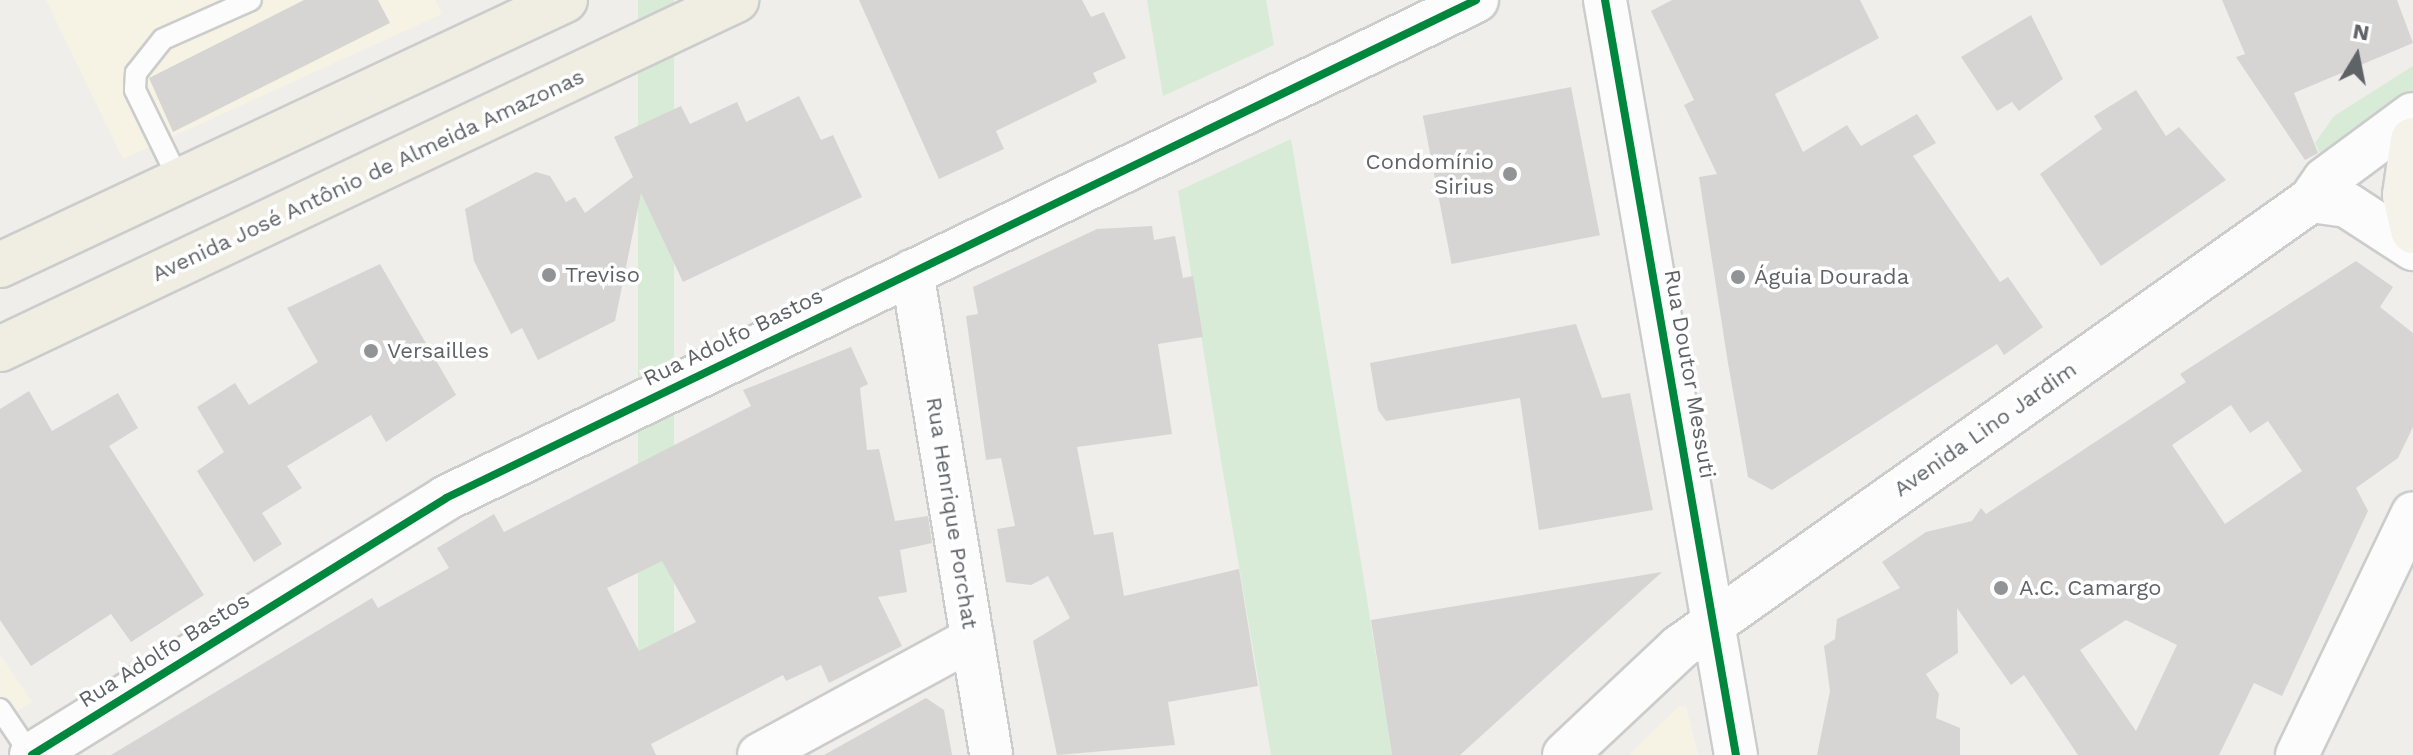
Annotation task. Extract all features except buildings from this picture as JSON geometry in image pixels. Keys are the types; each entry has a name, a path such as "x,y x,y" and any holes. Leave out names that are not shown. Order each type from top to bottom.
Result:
{"highway":[{"path":"0,265 565,0"},
{"name":"Avenida José Antônio de Almeida Amazonas","path":"0,349 736,0"}],"main road":[{"path":"2413,140 2405,195 2413,231"}],"street":[{"name":"Rua Adolfo Bastos","path":"32,755 446,498 1476,0"},
{"name":"Rua Doutor Messuti","path":"1605,0 1736,755"},
{"name":"Avenida Lino Jardim","path":"1565,755 1714,621 2311,200 2325,180 2413,115"},
{"path":"2311,200 2347,205 2413,248"},
{"name":"Rua Henrique Porchat","path":"912,271 991,755"},
{"path":"2297,755 2413,513"},
{"path":"759,755 972,639"}],"lane":[{"path":"179,180 135,90 136,73 163,39 251,0"},
{"path":"0,709 32,755"}],"shaded area":[{"path":"46,0 435,0 442,14 123,159"},
{"path":"0,655 32,702 0,722"},
{"path":"1686,706 1698,755 1629,755 1678,707"}],"green space":[{"path":"638,0 674,0 674,705 638,705"},
{"path":"1147,0 1266,0 1274,45 1163,96"},
{"path":"2413,66 2413,95 2323,159 2315,143 2334,116"},
{"path":"1291,139 1392,755 1271,755 1221,460 1178,191"}],"cycle path":[{"path":"32,755 446,498 1476,0"},
{"path":"1605,0 1736,755"}],"place":[{"name":"Condomínio Sirius","path":"1510,174"},
{"name":"Treviso","path":"549,275"},
{"name":"Águia Dourada","path":"1738,277"},
{"name":"Versailles","path":"371,351"},
{"name":"A.C. Camargo","path":"2001,588"}]}
